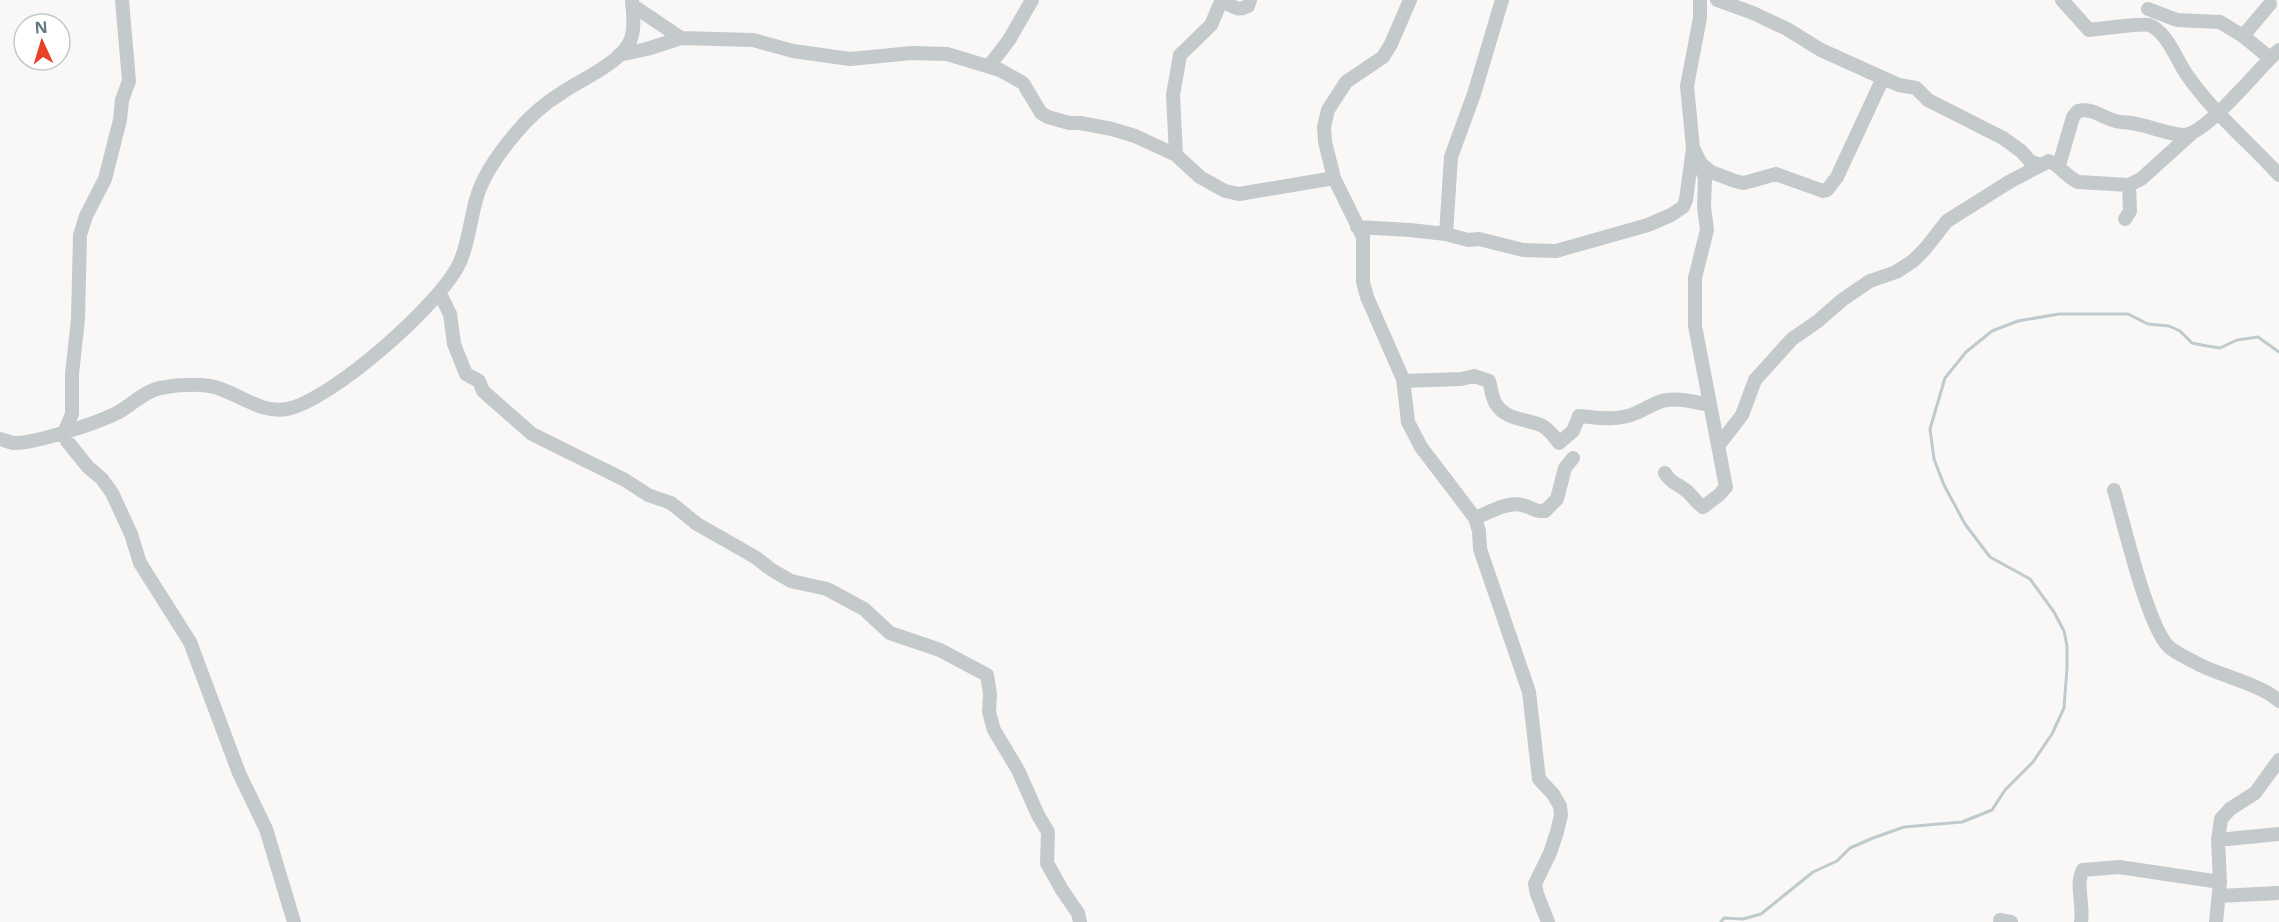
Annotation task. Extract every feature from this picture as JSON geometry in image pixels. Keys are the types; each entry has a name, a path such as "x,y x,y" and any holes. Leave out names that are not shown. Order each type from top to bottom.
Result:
{"street":[{"path":"122,0 129,81 122,100 120,120 105,179 86,216 80,236 72,414 64,433 67,441 112,493 131,534 140,563 190,642 239,773 266,830 294,922"},
{"path":"990,66 1009,40 1032,0"},
{"path":"1176,155 1173,95 1180,56 1211,24 1220,4 1226,3 1236,9 1242,9 1248,6 1250,0"},
{"path":"1410,0 1383,57 1347,82 1328,110 1324,126 1325,142 1334,178 1363,237 1363,282 1367,297 1403,381 1408,422 1421,447 1475,518 1480,549 1528,692 1539,779 1553,794 1560,806 1561,815 1550,853 1535,884 1536,894 1548,922"},
{"path":"1446,234 1451,157 1474,94 1502,0"},
{"path":"1357,227 1446,234 1523,250 1556,251 1648,225 1671,216 1683,207 1686,200 1693,148 1687,86 1700,18 1700,0"},
{"path":"1717,0 1770,21 1821,50 1882,78 1899,85 1916,88 1928,100 2003,138 2030,161 2040,165"},
{"path":"2062,0 2089,30 2144,24 2150,26 2166,40 2195,86 2218,113 2279,175"},
{"path":"0,439 14,443 64,433 117,413 147,393 161,387 210,386 264,408 290,408 340,382 367,362 440,294 460,263 484,179 501,152 536,113 560,94 619,55 631,36 632,3"},
{"path":"632,3 681,38"},
{"path":"2147,4 2150,26"},
{"path":"1718,446 1742,416 1755,380 1792,339 1870,280 1896,272 1913,261 1947,221 2049,161 2059,165 2078,182 2129,184 2141,179 2218,113 2274,54 2220,22 2177,20 2147,4"},
{"path":"2243,36 2272,5"},
{"path":"619,55 681,38 753,40 793,51 849,59 912,53 947,54 990,66 1023,83 1041,112 1048,117 1069,123 1112,129 1134,136 1176,155 1200,177 1225,191 1239,194 1334,178"},
{"path":"1701,164 1711,172 1744,183 1776,174 1823,191 1827,190 1837,177 1882,78"},
{"path":"2059,165 2073,117 2081,110 2093,110 2116,121 2141,123 2181,135 2191,134"},
{"path":"1665,473 1672,484 1684,488 1703,507 1726,487 1695,326 1695,278 1707,230 1704,207 1705,179 1693,148"},
{"path":"2125,219 2130,212 2129,184"},
{"path":"440,294 450,314 454,344 466,374 478,381 483,391 532,434 626,480 648,495 671,503 697,524 791,581 827,590 864,609 890,633 940,650 987,675 990,694 989,712 994,730 1018,770 1048,832 1050,838 1047,863 1062,891 1078,913 1080,922"},
{"path":"1403,381 1461,379 1474,376 1484,378 1490,381 1496,404 1504,412 1520,420 1539,424 1559,443 1573,431 1579,416 1621,417 1666,400 1680,399 1709,405"},
{"path":"1475,518 1510,505 1522,505 1534,512 1545,511 1557,499 1565,468 1573,458"},
{"path":"2114,490 2151,613 2165,643 2174,651 2202,666 2268,694 2279,701"},
{"path":"2216,922 2219,889 2219,823 2224,815 2255,793 2279,760"},
{"path":"2218,840 2279,834"},
{"path":"2081,922 2083,910 2079,877 2084,870 2119,867 2219,889 2279,893"}],"waterway":[{"path":"1721,922 1724,918 1743,919 1761,914 1813,872 1837,861 1850,848 1873,838 1904,827 1962,822 1992,810 2005,790 2033,762 2052,734 2064,708 2067,668 2064,631 2054,612 2030,579 1990,557 1965,524 1944,485 1934,459 1930,429 1945,378 1966,352 1992,331 2018,321 2059,314 2128,314 2148,324 2169,326 2180,331 2192,343 2220,348 2237,340 2258,337 2279,352"}]}
